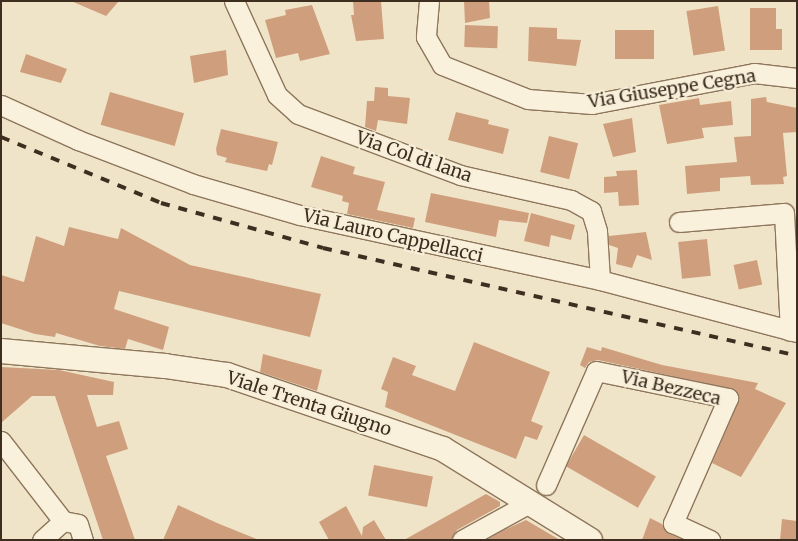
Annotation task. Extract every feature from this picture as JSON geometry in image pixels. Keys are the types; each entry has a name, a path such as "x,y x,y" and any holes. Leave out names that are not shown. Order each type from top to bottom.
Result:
{"street":[{"name":"Via Col di lana","path":"234,1 277,95 298,114 460,175 571,200 591,211 597,231 600,280"},
{"name":"Via Giuseppe Cegna","path":"429,1 426,38 442,66 528,99 592,104 754,73 797,78"},
{"name":"Via Lauro Cappellacci","path":"1,105 140,164 256,202 457,251 600,280 793,332"},
{"path":"680,222 784,213 793,332"},
{"name":"Viale Trenta Giugno","path":"1,351 165,366 227,376 443,449 538,494 590,540"},
{"name":"Via Bezzeca","path":"538,494 596,371 728,398 673,522 710,540"},
{"path":"1,441 63,521 78,524 83,540"},
{"path":"462,540 538,494"},
{"path":"42,540 63,521"}],"building":[{"path":"71,1 119,1 106,16"},
{"path":"353,1 381,1 384,39 356,41 351,15 354,15"},
{"path":"464,1 489,1 490,18 465,23"},
{"path":"312,5 330,54 300,61 298,53 276,58 265,20 286,15 285,10"},
{"path":"718,6 725,50 693,55 686,11"},
{"path":"750,8 776,8 776,29 782,29 782,50 750,50"},
{"path":"465,25 498,26 497,48 464,47"},
{"path":"529,27 557,28 557,39 581,40 576,66 528,61"},
{"path":"615,30 654,30 654,59 615,59"},
{"path":"226,50 228,75 194,83 190,56"},
{"path":"26,54 67,69 61,83 20,72"},
{"path":"375,87 388,88 388,96 410,98 407,124 378,120 376,131 365,127 367,101 374,101"},
{"path":"110,92 184,113 175,146 101,125"},
{"path":"766,97 767,102 797,108 797,132 783,133 787,176 783,177 784,184 751,185 750,176 720,178 720,191 687,194 685,166 737,162 734,137 751,136 751,99"},
{"path":"699,98 700,105 731,101 733,125 702,128 704,138 667,144 659,105"},
{"path":"456,112 489,120 488,124 509,129 503,154 448,140"},
{"path":"632,118 636,152 613,157 603,124"},
{"path":"221,129 278,142 272,165 269,164 267,171 225,162 227,158 217,155 216,149"},
{"path":"549,136 578,143 569,179 540,172"},
{"path":"321,156 355,167 353,174 385,182 377,210 415,218 413,228 347,214 349,203 342,201 343,196 311,187"},
{"path":"637,170 639,205 619,206 618,192 604,193 604,177 617,176 616,171"},
{"path":"431,193 529,213 527,223 499,220 496,237 425,222"},
{"path":"531,213 575,225 571,240 551,235 549,247 524,241"},
{"path":"69,227 118,239 121,228 190,265 321,294 310,337 119,291 114,309 169,327 163,350 128,339 125,349 100,346 56,333 55,337 35,334 1,323 1,275 24,282 36,236 64,246"},
{"path":"646,232 652,260 637,255 632,268 616,264 618,248 609,245 609,236"},
{"path":"707,239 711,276 682,279 678,242"},
{"path":"757,260 762,284 739,289 734,265"},
{"path":"474,342 550,372 531,421 543,426 537,440 525,436 516,459 385,407 388,392 381,389 393,357 416,366 412,375 455,391"},
{"path":"587,347 601,351 602,347 662,365 758,383 755,389 786,403 741,477 712,463 738,403 736,390 598,360 589,362 585,368 580,365"},
{"path":"263,354 322,370 317,391 260,372"},
{"path":"1,367 59,370 114,382 113,395 87,395 97,427 119,421 128,449 106,456 135,540 103,540 55,396 32,396 1,423"},
{"path":"584,435 656,476 638,508 566,466"},
{"path":"374,465 433,476 427,507 368,495"},
{"path":"486,494 500,502 500,506 457,530 451,540 404,540"},
{"path":"178,505 217,523 259,540 163,540"},
{"path":"346,506 362,536 363,527 374,520 386,540 329,540 319,522"},
{"path":"650,518 662,524 668,533 683,540 642,540"},
{"path":"782,519 797,521 797,540 780,540"},
{"path":"526,520 560,540 486,540 502,531"}],"railway":[{"path":"1,137 161,203 323,248 797,356"}]}
